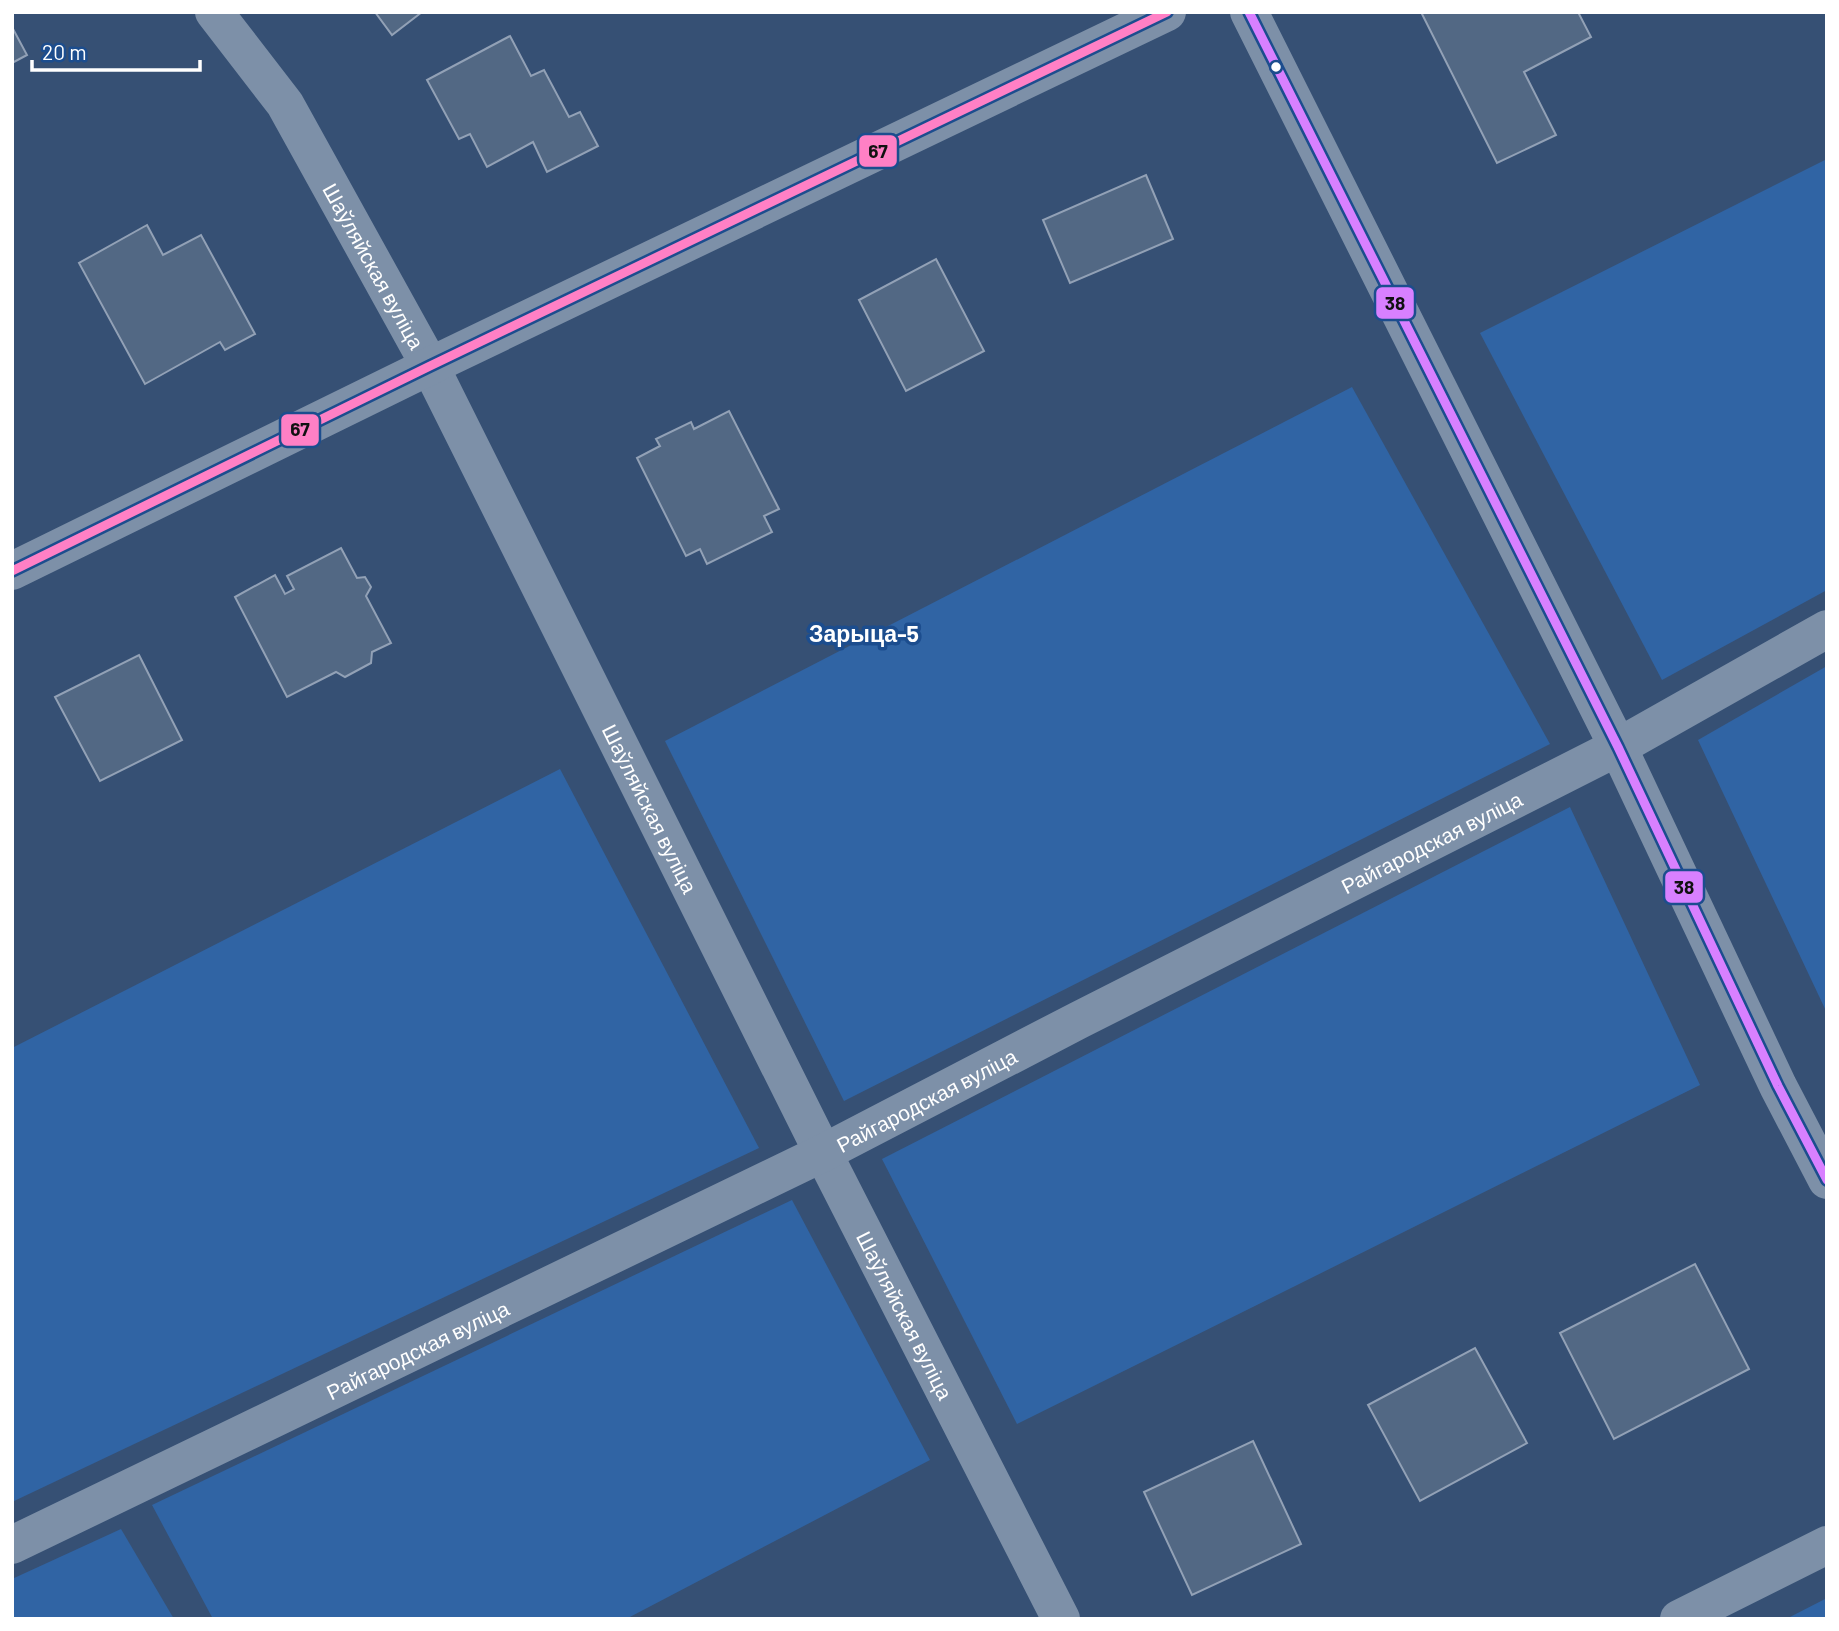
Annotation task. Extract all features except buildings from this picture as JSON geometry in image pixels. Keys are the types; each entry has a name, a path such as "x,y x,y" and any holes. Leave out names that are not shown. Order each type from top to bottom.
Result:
{"street":[{"name":"Шаўляйская вуліца","path":"214,12 285,104 430,366 823,1153 1061,1619"},
{"path":"12,571 430,366 1167,12"},
{"path":"1249,12 1618,747 1778,1086 1827,1180"},
{"name":"Райгародская вуліца","path":"12,1545 823,1153 1618,747 1827,629"},
{"path":"1679,1619 1827,1545"}],"shaded area":[{"path":"1827,159 1827,590 1662,680 1480,333"},
{"path":"1352,387 1550,744 844,1101 665,741"},
{"path":"1827,666 1827,1013 1698,740"},
{"path":"560,769 759,1148 12,1502 12,1048"},
{"path":"1570,807 1700,1085 1017,1424 882,1159"},
{"path":"792,1200 930,1460 626,1619 213,1619 152,1505"},
{"path":"121,1529 174,1619 12,1619 12,1579"},
{"path":"1827,1598 1827,1619 1786,1619"}],"transit line":[{"name":"67","path":"12,571 430,366 1167,12"},
{"name":"38","path":"1249,12 1618,747 1778,1086 1827,1180"}],"district":[{"name":"Зарыца-5","path":"864,633"}]}
